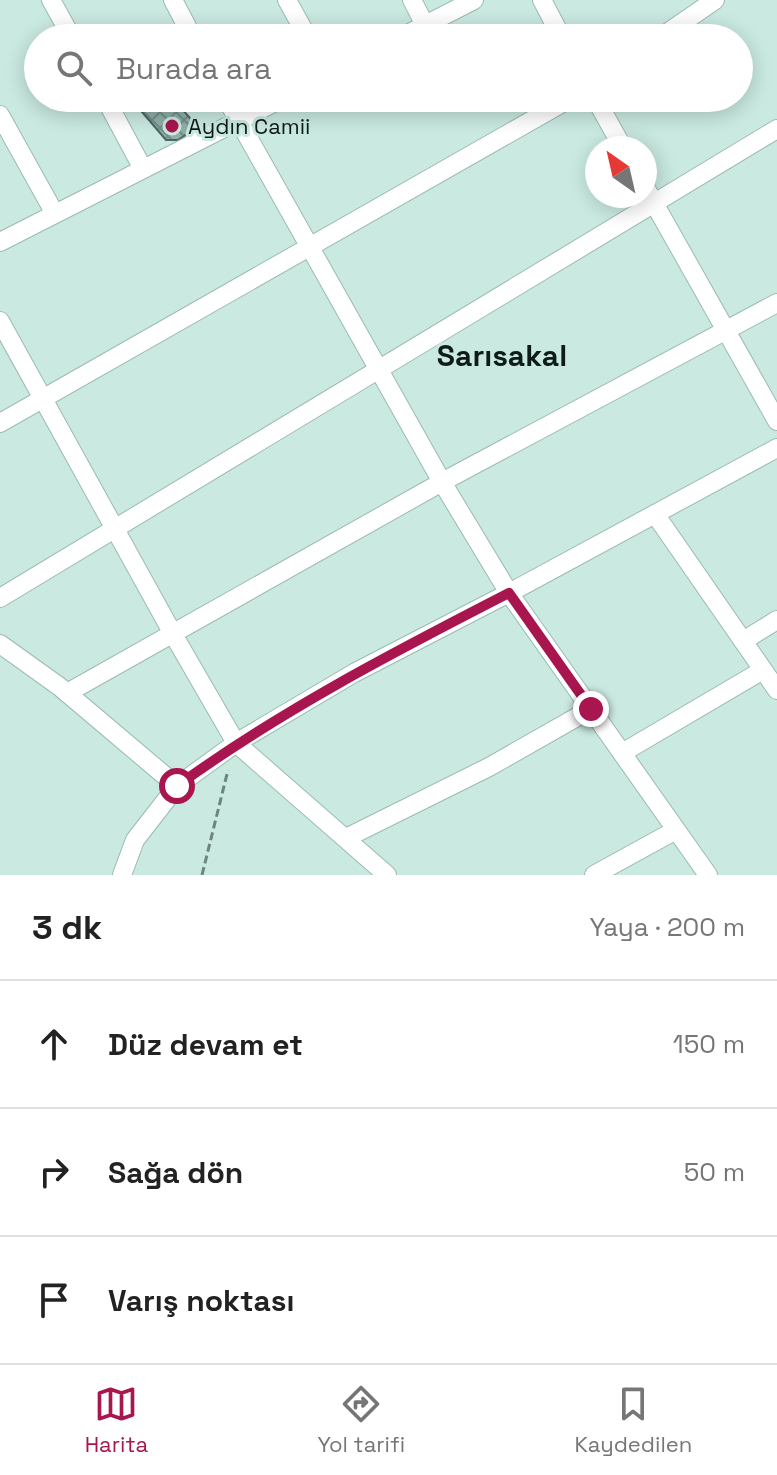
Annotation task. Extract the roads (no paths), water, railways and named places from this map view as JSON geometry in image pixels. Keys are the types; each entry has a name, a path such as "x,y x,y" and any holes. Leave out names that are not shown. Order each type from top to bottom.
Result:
{"street":[{"path":"51,0 64,24"},
{"path":"173,0 186,24"},
{"path":"287,0 300,24"},
{"path":"412,0 424,24"},
{"path":"427,24 474,0"},
{"path":"542,0 555,24"},
{"path":"680,24 715,0"},
{"path":"112,112 143,169"},
{"path":"233,112 442,482 509,593 708,875"},
{"path":"0,242 256,112"},
{"path":"0,423 547,112"},
{"path":"603,112 616,136"},
{"path":"0,115 55,214"},
{"path":"657,203 777,129"},
{"path":"0,598 648,208"},
{"path":"657,208 777,421"},
{"path":"67,693 442,482 777,303"},
{"path":"0,321 236,743 387,875"},
{"path":"126,873 135,840 177,786 236,743 354,673 777,448"},
{"path":"655,514 777,690"},
{"path":"743,641 777,620"},
{"path":"0,644 67,693 177,786"},
{"path":"622,753 763,670"},
{"path":"346,838 489,767 591,709"},
{"path":"594,875 676,830"}],"place":[{"name":"Aydın Camii","path":"172,126"}],"district":[{"name":"Sarısakal","path":"502,355"}]}
